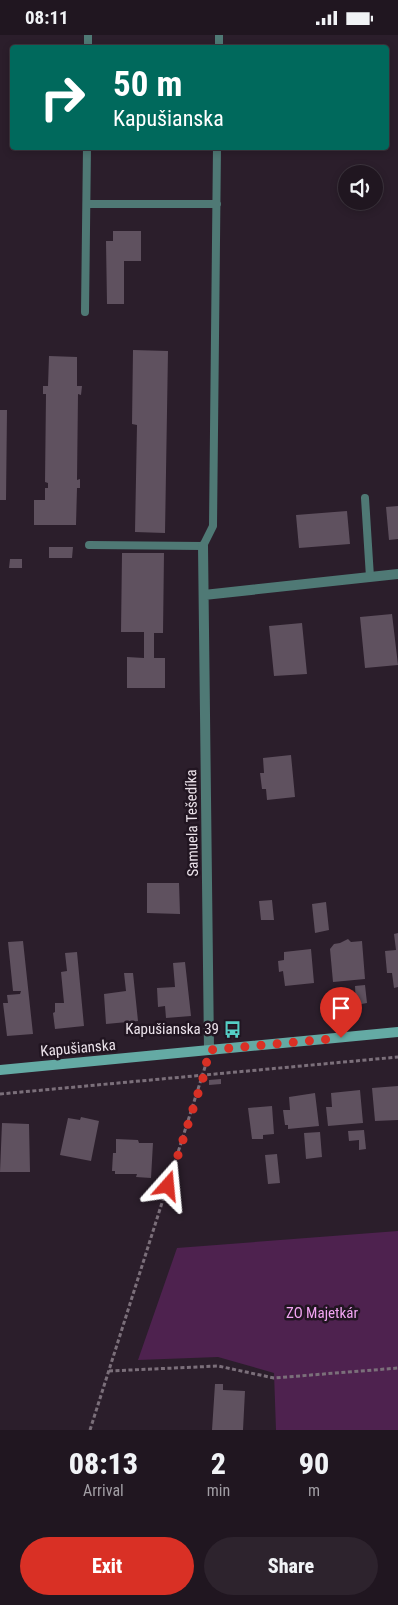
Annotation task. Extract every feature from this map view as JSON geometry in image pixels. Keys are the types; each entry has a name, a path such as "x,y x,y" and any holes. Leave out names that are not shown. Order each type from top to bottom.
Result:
{"main road":[{"name":"Kapušianska","path":"0,1070 398,1032"}],"street":[{"name":"Samuela Tešedíka","path":"203,545 209,1050"},
{"path":"204,595 398,574"}],"lane":[{"path":"85,312 87,150"},
{"path":"89,545 203,545 213,526 217,150"},
{"path":"87,204 217,204"},
{"path":"365,498 370,577"}],"path":[{"path":"90,1430 204,1075 209,1050"},
{"path":"0,1094 398,1057"},
{"path":"109,1371 218,1366 274,1378 398,1368"}],"green space":[{"name":"ZO Majetkár","path":"398,1231 398,1430 276,1430 274,1373 218,1357 138,1360 177,1248"}],"building":[{"path":"113,231 141,231 141,261 124,261 124,304 107,304 106,241 113,241"},
{"path":"133,350 168,351 165,533 135,532 137,425 132,424"},
{"path":"49,356 77,357 77,386 82,386 81,395 78,394 77,480 80,479 80,488 77,488 76,525 34,525 34,500 45,500 45,488 48,488 48,483 45,482 46,394 43,394 43,386 48,386"},
{"path":"0,410 7,410 6,500 0,500"},
{"path":"398,506 398,539 389,540 386,507"},
{"path":"347,511 350,544 299,548 296,515"},
{"path":"49,547 73,547 72,558 49,558"},
{"path":"122,553 164,553 163,633 154,633 154,658 165,658 165,688 127,688 127,657 144,658 144,632 121,632"},
{"path":"10,559 22,559 22,568 9,568"},
{"path":"392,614 398,665 365,668 360,617"},
{"path":"302,623 307,674 274,676 269,626"},
{"path":"291,755 295,797 267,800 266,789 262,789 260,773 264,773 263,758"},
{"path":"147,883 179,883 180,914 147,913"},
{"path":"272,900 274,920 261,920 259,901"},
{"path":"326,902 329,930 315,933 312,904"},
{"path":"398,933 398,987 394,988 392,973 387,973 385,951 396,950 394,934"},
{"path":"348,939 351,942 362,941 365,979 333,982 330,949 334,944"},
{"path":"23,941 33,1034 7,1036 3,1003 8,1003 7,995 20,994 21,991 13,991 8,942"},
{"path":"311,949 314,983 285,986 283,971 279,972 278,961 284,960 284,952"},
{"path":"77,952 84,1026 55,1029 53,1013 55,1012 55,1003 64,1003 61,972 67,971 65,953"},
{"path":"185,962 191,1016 166,1018 165,1006 158,1007 157,988 175,987 173,963"},
{"path":"124,973 133,973 138,1021 106,1024 104,994 126,991"},
{"path":"365,985 367,1003 356,1005 355,986"},
{"path":"221,1079 221,1084 209,1085 209,1080"},
{"path":"398,1086 398,1120 375,1121 372,1088"},
{"path":"360,1090 363,1123 328,1126 326,1107 332,1107 331,1093"},
{"path":"315,1093 319,1126 288,1129 288,1125 285,1125 283,1110 290,1110 289,1097"},
{"path":"272,1106 274,1134 263,1135 263,1139 252,1139 248,1108"},
{"path":"81,1117 99,1121 91,1161 60,1155 68,1118 80,1120"},
{"path":"2,1123 29,1124 30,1172 0,1172"},
{"path":"364,1130 366,1149 359,1150 359,1140 349,1141 348,1131"},
{"path":"320,1132 322,1157 306,1159 304,1133"},
{"path":"116,1139 138,1140 139,1143 153,1143 151,1178 136,1177 137,1174 115,1174 115,1171 112,1171 113,1153 116,1153"},
{"path":"277,1154 280,1183 268,1184 265,1155"},
{"path":"215,1384 223,1384 223,1390 245,1391 243,1430 212,1430"}],"place":[{"name":"Kapušianska 39","path":"233,1029"}],"route":[{"path":"168,1186 204,1075 209,1050 341,1038"}]}
